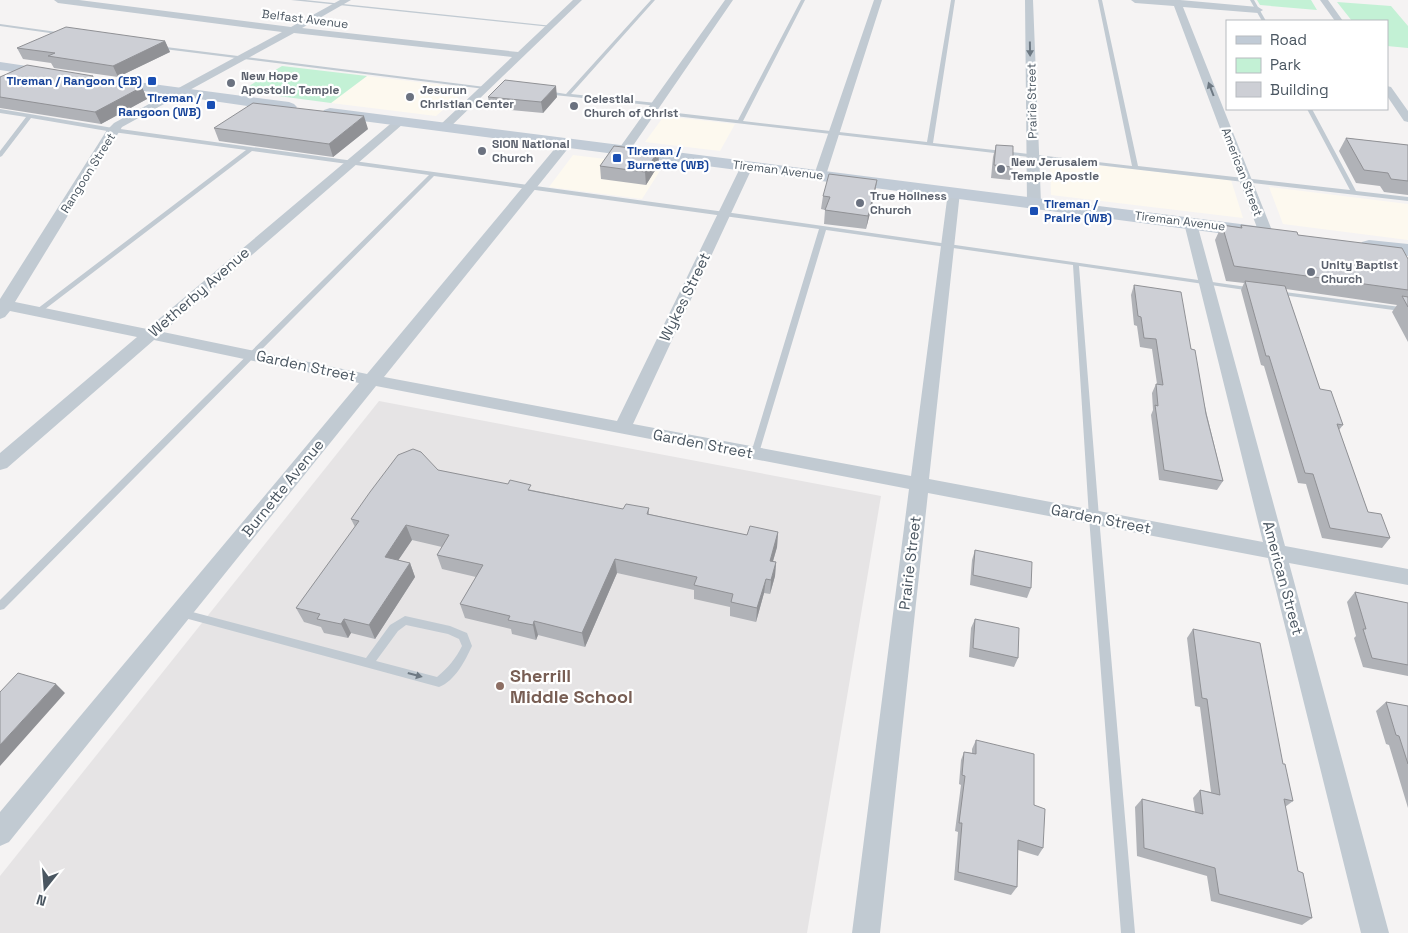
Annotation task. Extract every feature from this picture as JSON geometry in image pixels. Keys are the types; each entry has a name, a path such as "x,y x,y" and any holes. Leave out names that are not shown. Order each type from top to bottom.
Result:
{"street":[{"name":"Belfast Avenue","path":"58,0 292,30 520,55"},
{"path":"444,127 490,87 551,26 574,0"},
{"path":"624,150 729,0"},
{"path":"820,176 878,0"},
{"name":"Prairie Street","path":"1029,0 1034,203"},
{"path":"1135,0 1258,10"},
{"path":"1324,0 1338,20"},
{"name":"American Street","path":"1177,2 1266,233"},
{"name":"Rangoon Street","path":"2,308 113,130 118,125 342,3"},
{"path":"0,66 24,75 72,77"},
{"name":"Tireman Avenue","path":"91,80 399,122 1285,235"},
{"path":"1388,90 1408,119"},
{"name":"Wetherby Avenue","path":"0,464 399,122"},
{"name":"Burnette Avenue","path":"0,832 566,143"},
{"name":"Wykes Street","path":"622,428 747,166"},
{"name":"Prairie Street","path":"866,933 954,192"},
{"name":"American Street","path":"1191,223 1375,933"},
{"path":"1351,243 1408,250"},
{"name":"Garden Street","path":"2,308 40,311 371,380 1408,577"}],"lane":[{"path":"294,0 342,3 551,26"},
{"path":"566,95 653,0"},
{"path":"740,122 803,0"},
{"path":"930,143 953,0"},
{"path":"1100,0 1135,167"},
{"path":"1252,0 1263,20"},
{"path":"0,25 67,34"},
{"path":"154,46 490,87"},
{"path":"537,92 740,122 1408,199"},
{"path":"1311,110 1354,192"},
{"path":"0,111 113,130 725,214 1264,291"},
{"path":"0,154 30,116"},
{"path":"40,311 251,149"},
{"path":"0,606 433,174"},
{"path":"755,453 823,228"},
{"path":"1076,265 1094,518 1128,933"},
{"path":"1273,292 1408,310"},
{"path":"180,613 439,682 451,673 460,662 467,646 463,636 450,630 405,620 394,628 368,663"}],"shaded area":[{"path":"367,76 468,88 436,116 331,103"},
{"path":"664,116 735,124 720,151 645,142"},
{"path":"573,155 663,166 642,199 549,187"},
{"path":"1050,160 1231,180 1243,218 1051,195"},
{"path":"1269,187 1408,204 1408,240 1283,224"},
{"name":"Sherrill Middle School","path":"379,401 881,496 807,933 0,933 0,876"}],"green space":[{"path":"1257,0 1311,0 1317,10 1260,5"},
{"path":"1337,2 1391,6 1408,26 1408,48 1388,46 1388,20 1351,20"},
{"path":"282,66 367,76 331,103 241,91"}],"building":[{"path":"66,27 165,41 113,66 48,56 55,53 17,48"},
{"path":"27,65 93,76 86,79 142,87 95,112 0,97 0,77"},
{"path":"505,80 556,86 541,102 488,97"},
{"path":"253,103 364,116 329,144 214,128"},
{"path":"1346,138 1408,145 1408,181 1391,179 1388,173 1364,170"},
{"path":"996,145 1013,146 1013,167 994,165"},
{"path":"614,146 658,151 645,172 600,166"},
{"path":"829,174 877,180 868,216 825,210 830,197 823,196"},
{"path":"1222,225 1242,228 1241,225 1297,232 1298,235 1402,248 1408,259 1408,290 1234,266"},
{"path":"1245,281 1285,286 1320,389 1331,391 1343,425 1337,424 1368,512 1381,514 1390,538 1330,528 1313,474 1305,473 1269,356 1266,356"},
{"path":"1134,285 1181,292 1191,349 1195,350 1206,414 1223,481 1164,470 1155,405 1158,406 1156,384 1163,385 1156,339 1144,338 1141,317 1138,316"},
{"path":"1402,296 1408,297 1408,307"},
{"path":"413,449 421,452 438,470 508,484 510,480 531,485 528,490 623,509 626,504 649,508 647,514 747,535 750,526 778,532 770,561 776,562 771,580 766,579 757,608 731,602 733,594 694,585 697,577 615,559 582,633 534,621 533,625 508,620 510,616 460,604 483,565 437,555 449,535 406,525 385,557 410,563 369,625 344,619 341,624 317,619 320,614 296,608 359,521 351,519 370,492 398,455"},
{"path":"975,550 1032,562 1031,588 973,575"},
{"path":"1355,592 1408,603 1408,665 1372,658"},
{"path":"975,619 1019,628 1018,658 973,648"},
{"path":"1193,629 1260,643 1283,764 1285,764 1293,801 1284,799 1298,871 1303,873 1312,918 1219,894 1215,868 1144,848 1142,799 1203,814 1200,790 1220,795 1207,699 1202,698"},
{"path":"18,673 56,684 0,745 0,692"},
{"path":"1386,702 1408,706 1408,764 1399,736 1396,735"},
{"path":"976,740 1034,754 1034,805 1045,809 1043,848 1018,840 1017,887 958,872 962,823 959,823 965,776 962,775 964,752 976,754"}],"place":[{"name":"Tireman / Rangoon (EB)","path":"152,81"},
{"name":"New Hope Apostolic Temple","path":"231,83"},
{"name":"Jesurun Christian Center","path":"410,97"},
{"name":"Tireman / Rangoon (WB)","path":"211,105"},
{"name":"Celestial Church of Christ","path":"574,106"},
{"name":"SION National Church","path":"482,151"},
{"name":"Tireman / Burnette (WB)","path":"617,158"},
{"name":"New Jerusalem Temple Apostle","path":"1001,169"},
{"name":"True Holiness Church","path":"860,203"},
{"name":"Tireman / Prairie (WB)","path":"1034,211"},
{"name":"Unity Baptist Church","path":"1311,272"},
{"name":"Sherrill Middle School","path":"500,686"}]}
